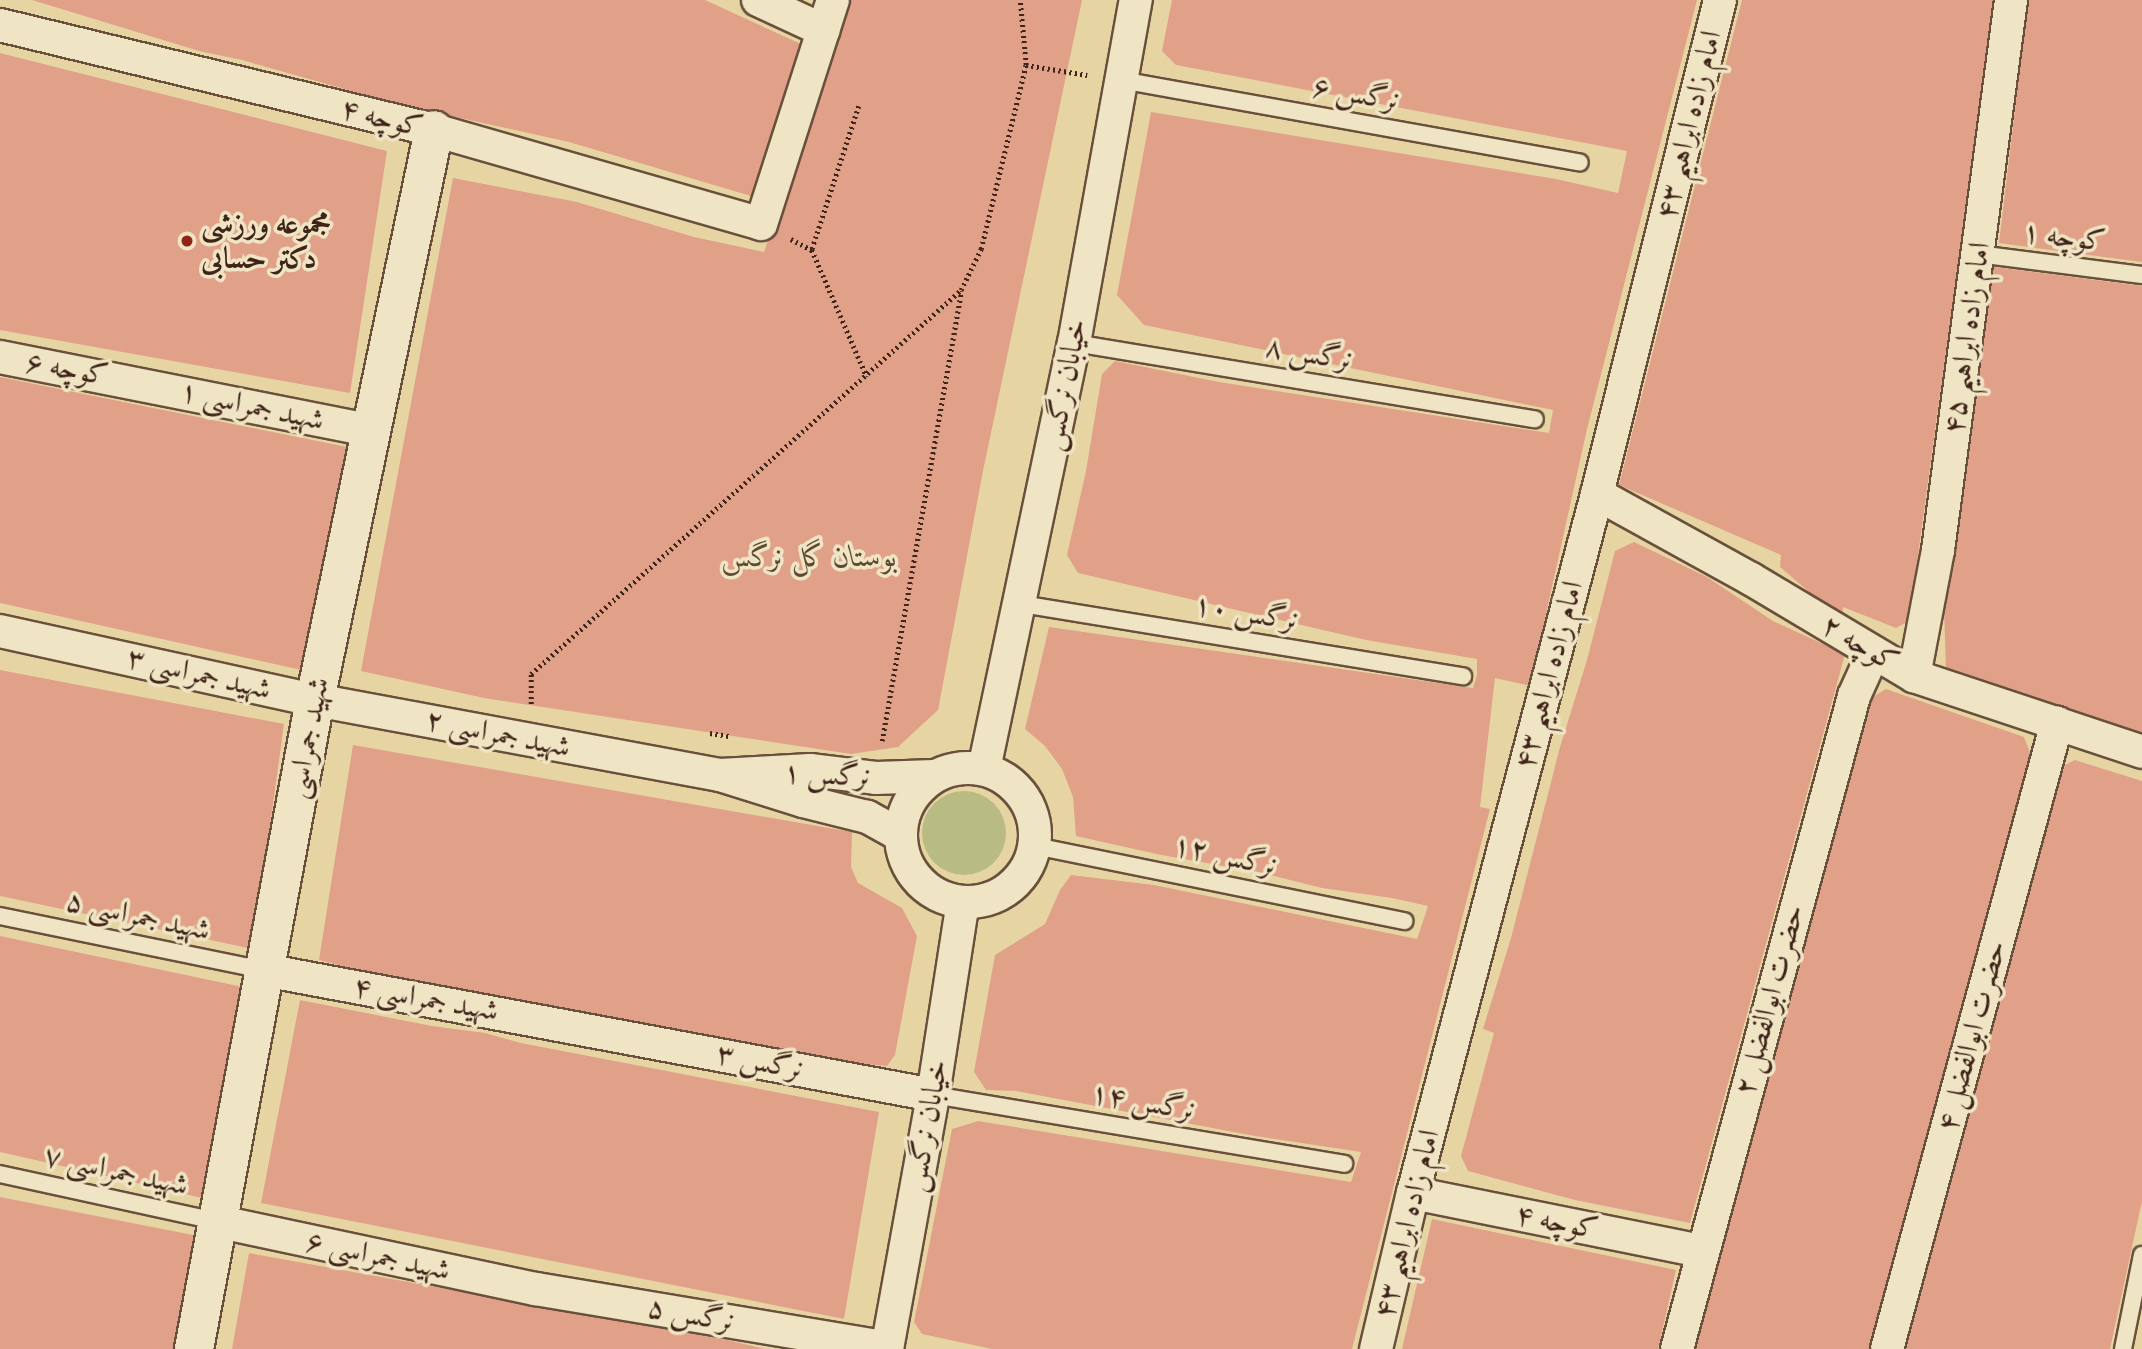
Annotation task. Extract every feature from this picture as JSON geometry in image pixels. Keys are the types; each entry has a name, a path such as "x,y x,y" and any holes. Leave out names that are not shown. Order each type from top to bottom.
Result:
{"street":[{"path":"758,0 823,30 832,0"},
{"name":"خیابان نرگس","path":"984,769 1074,343 1136,0"},
{"name":"امام زاده ابراهیم ۴۳","path":"1376,1349 1413,1193 1597,494 1720,0"},
{"name":"امام زاده ابراهیم ۴۵","path":"1914,676 1938,550 2011,0"},
{"name":"کوچه ۴","path":"0,25 434,130 761,224 823,30"},
{"name":"شهید جمراسی","path":"194,1349 315,700 434,130"},
{"name":"کوچه ۶","path":"0,357 134,381"},
{"name":"شهید جمراسی ۱","path":"134,381 370,430"},
{"name":"کوچه ۲","path":"1597,494 1751,579 1914,676 2142,752"},
{"name":"شهید جمراسی ۳","path":"0,631 83,647 315,700"},
{"name":"حضرت ابوالفضل ۲","path":"1677,1349 1701,1251 1854,696 1873,654"},
{"name":"شهید جمراسی ۲","path":"315,700 681,769"},
{"name":"حضرت ابوالفضل ۴","path":"1887,1349 2057,723"},
{"path":"959,768 984,769 1003,776 1019,789 1030,806 1035,826 1035,846 1022,876 1010,887 988,898 963,902 943,898 926,888 912,873 903,855 900,835 904,811 916,791 934,776 959,768"},
{"name":"نرگس ۱","path":"681,769 720,775 803,801 867,817 900,835"},
{"name":"نرگس ۱","path":"720,775 810,770 876,778 934,776"},
{"name":"خیابان نرگس","path":"888,1349 933,1095 963,902"},
{"name":"شهید جمراسی ۴","path":"264,970 587,1029"},
{"name":"نرگس ۳","path":"587,1029 933,1095"},
{"name":"کوچه ۴","path":"1413,1193 1701,1251"},
{"name":"شهید جمراسی ۶","path":"219,1222 536,1289"},
{"name":"نرگس ۵","path":"536,1289 888,1349"}],"lane":[{"name":"نرگس ۶","path":"1121,80 1580,163"},
{"name":"کوچه ۱","path":"1978,254 2142,275"},
{"name":"نرگس ۸","path":"1074,343 1535,419"},
{"name":"نرگس ۱۰","path":"1021,604 1463,676"},
{"name":"نرگس ۱۲","path":"1035,846 1404,921"},
{"name":"شهید جمراسی ۵","path":"0,916 264,970"},
{"name":"نرگس ۱۴","path":"933,1095 1344,1164"},
{"name":"شهید جمراسی ۷","path":"0,1174 219,1222"},
{"path":"2123,1349 2142,1255"}],"path":[{"path":"881,745 961,290 981,249 1026,65 1020,0"},
{"path":"1026,65 1121,80"},
{"path":"859,106 812,250 867,377"},
{"path":"524,739 531,705 531,674 867,377 961,290"}],"green space":[{"path":"956,791 972,791 988,798 999,809 1006,825 1003,849 994,863 972,875 956,875 940,868 929,857 922,841 922,825 929,809 940,798"}],"building":[{"path":"32,0 705,0 801,44 751,196 569,142 401,105 242,60 199,51"},
{"name":"بوستان گل نرگس","path":"850,0 1082,0 983,471 938,710 898,747 851,754 484,698 361,671 453,178 577,202 694,237 764,252"},
{"path":"1172,0 1697,0 1587,429 1530,686 1495,678 1480,807 1490,809 1352,1349 992,1349 922,1334 914,1322 952,1129 978,1121 1351,1182 1361,1152 1255,1136 1016,1091 986,1090 974,1072 995,955 1045,924 1060,890 1071,875 1154,885 1417,939 1428,906 1322,888 1258,872 1161,855 1076,836 1073,797 1062,769 1045,746 1025,729 1049,627 1473,688 1477,675 1477,659 1366,640 1078,573 1067,555 1086,471 1102,374 1115,361 1219,382 1549,433 1553,410 1144,325 1117,295 1151,112 1556,179 1618,193 1627,151 1176,65 1162,51"},
{"path":"1742,0 1994,0 1909,621 1896,628 1843,607 1842,620 1780,567 1781,555 1619,485"},
{"path":"2028,0 2142,0 2142,262 1999,243"},
{"name":"مجموعه ورزشی دکتر حسابی","path":"0,53 387,151 350,393 0,330"},
{"path":"1987,266 2142,286 2142,737 1946,671 1944,609"},
{"path":"0,377 347,447 306,671 0,603"},
{"path":"1634,542 1707,577 1773,621 1845,654 1690,1223 1575,1200 1468,1171 1461,1156 1494,1033 1483,1029 1511,938 1560,747 1587,660 1615,551"},
{"path":"0,670 284,724 253,949 0,896"},
{"path":"1886,689 2024,737 2032,758 1872,1349 1694,1349 1864,702"},
{"path":"353,745 852,832 851,867 858,883 902,908 917,936 895,1055 887,1066 819,1060 608,1018 429,989 319,960"},
{"path":"2075,760 2142,781 2142,1201 2110,1349 1907,1349 1903,1347 2059,783 2065,765"},
{"path":"0,936 243,987 211,1200 0,1152"},
{"path":"300,1000 432,1026 485,1033 521,1043 879,1112 844,1319 261,1203"},
{"path":"0,1197 198,1236 177,1349 0,1349"},
{"path":"1432,1219 1676,1270 1658,1349 1402,1349"},
{"path":"249,1253 727,1340 765,1349 232,1349"}],"place":[{"name":"مجموعه ورزشی دکتر حسابی","path":"187,241"}]}
